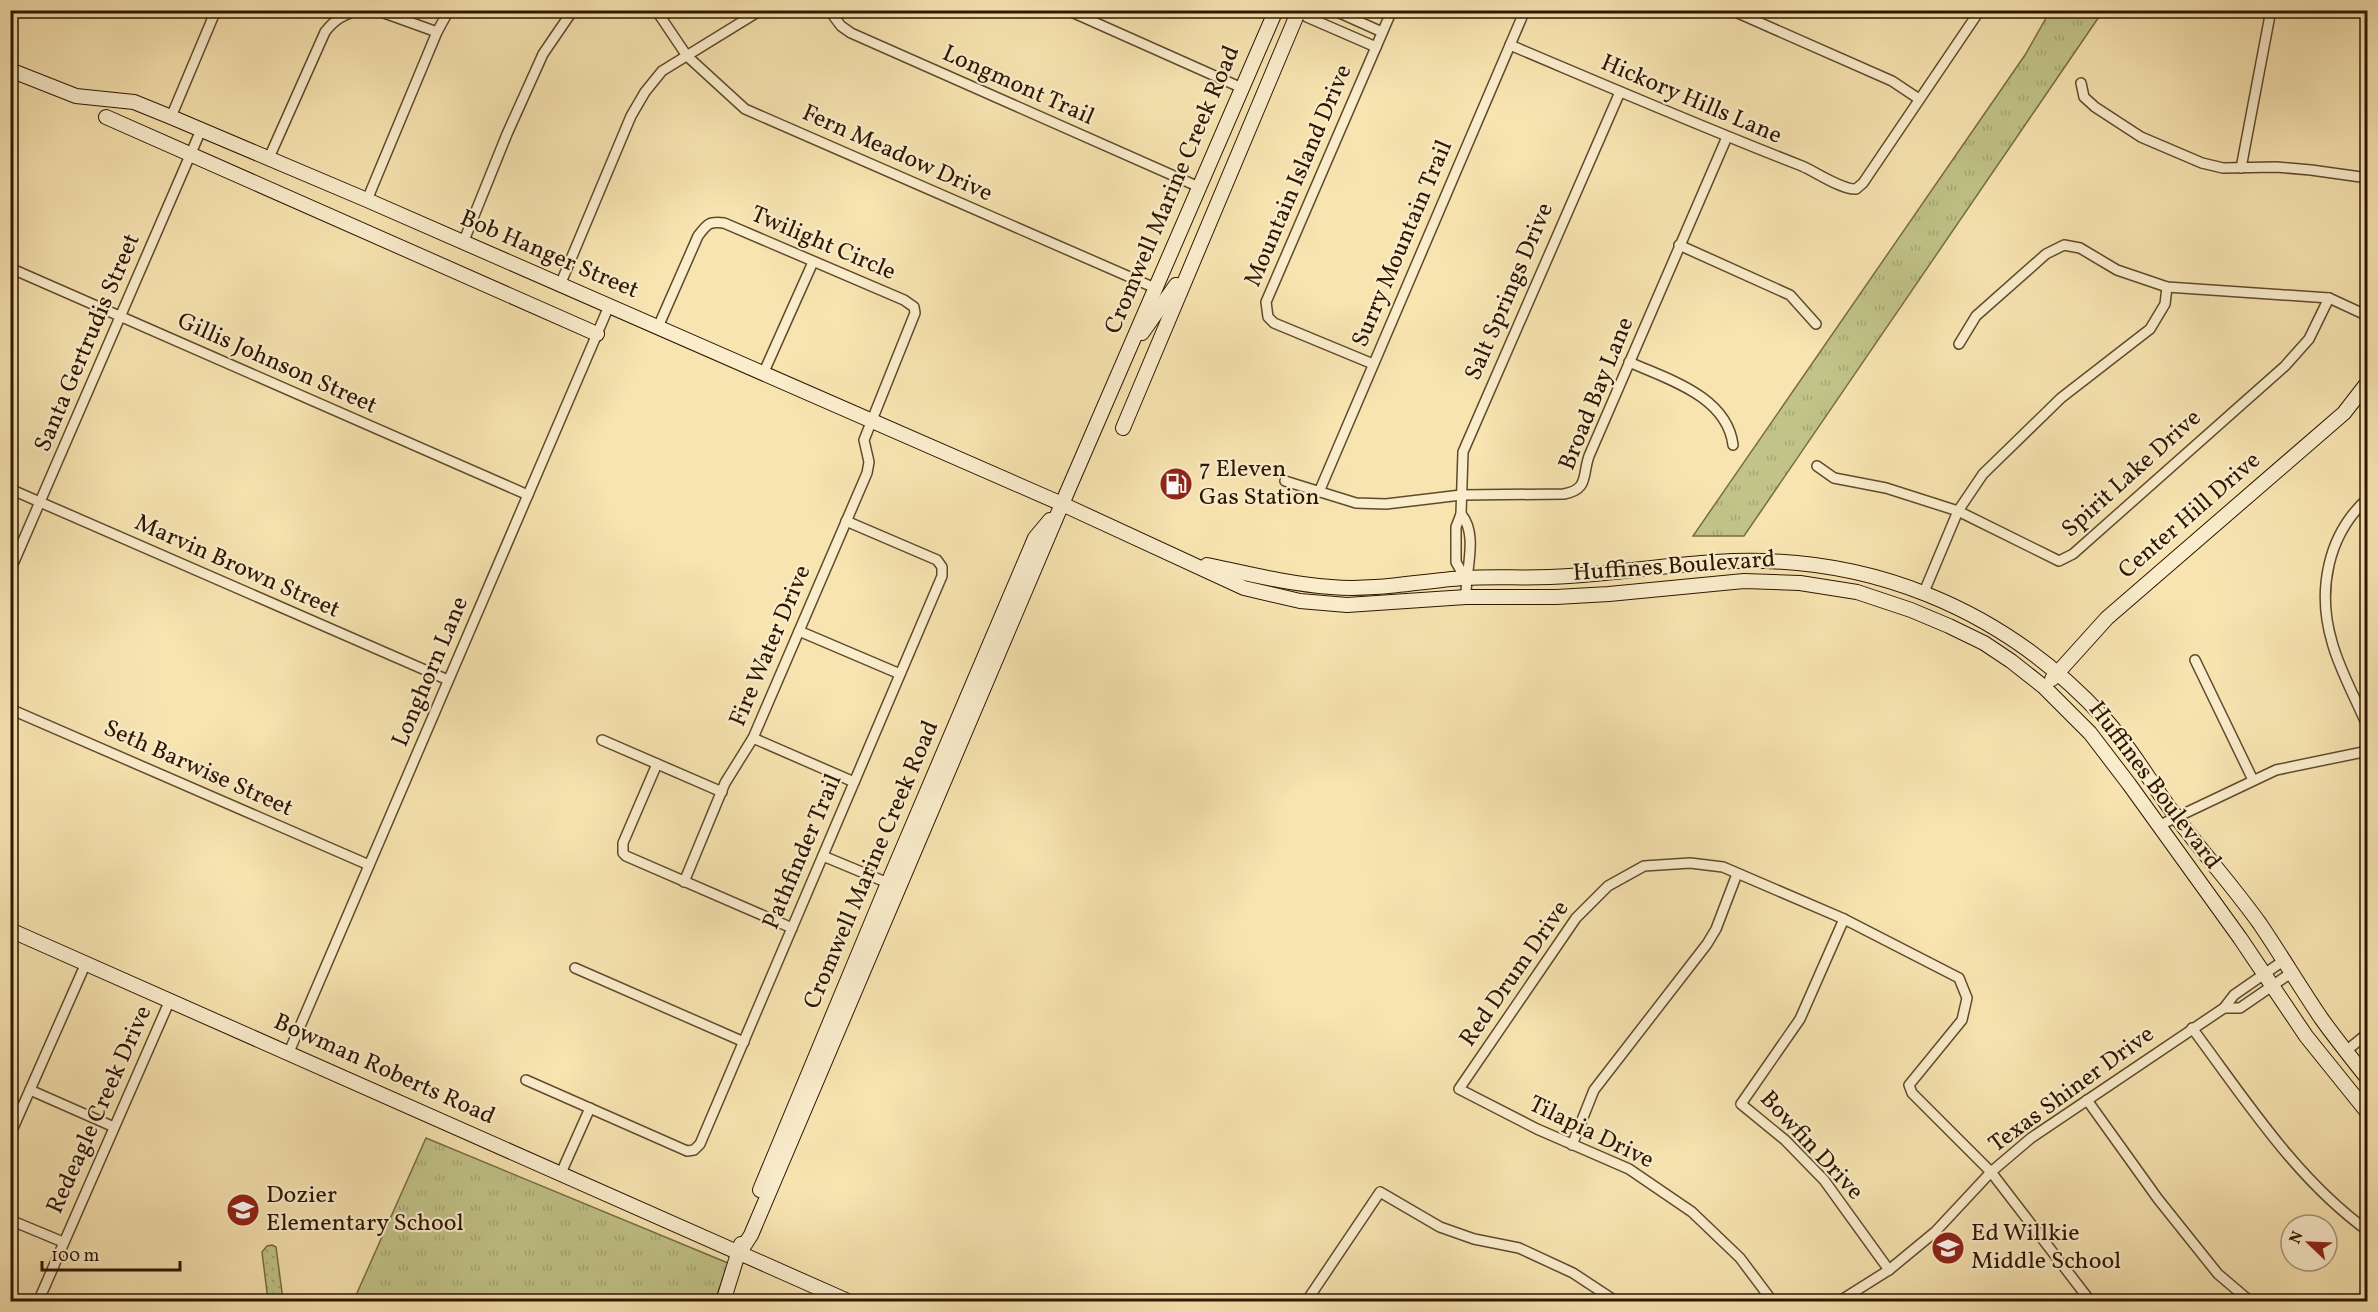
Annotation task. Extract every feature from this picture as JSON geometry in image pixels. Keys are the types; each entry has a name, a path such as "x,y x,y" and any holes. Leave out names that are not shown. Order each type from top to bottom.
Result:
{"main road":[{"name":"Cromwell Marine Creek Road","path":"740,1252 751,1235 1126,354 1276,10"},
{"name":"Cromwell Marine Creek Road","path":"1123,428 1190,266 1301,10"},
{"name":"Bob Hanger Street","path":"10,70 76,96 134,102 171,117 267,160 367,200 1062,504"},
{"path":"106,117 597,334"},
{"name":"Cromwell Marine Creek Road","path":"1126,354 1190,266"},
{"name":"Center Hill Drive","path":"2044,687 2108,618 2344,413 2367,382"},
{"name":"Cromwell Marine Creek Road","path":"723,1302 740,1252 743,1233 888,883 1035,538 1062,504"},
{"name":"Huffines Boulevard","path":"1062,504 1244,588 1300,601 1347,605 1466,597 1556,597 1609,594 1744,581 1800,583 1857,592 1911,610 1949,626 1984,643 2044,687 2090,733 2240,938 2313,1046 2367,1113"},
{"name":"Huffines Boulevard","path":"1187,561 1277,580 1334,587 1383,586 1465,578 1566,576 1716,562 1768,561 1828,566 1884,579 1924,592 1959,607 2011,637 2058,673 2104,718 2175,816 2261,926 2291,973 2367,1079"},
{"name":"Bowman Roberts Road","path":"10,930 850,1302"}],"street":[{"path":"171,117 216,10"},
{"path":"267,160 325,32 340,16 359,10"},
{"path":"376,10 437,32"},
{"path":"367,200 437,32 449,10"},
{"path":"464,243 507,134 543,54 573,10"},
{"name":"Fern Meadow Drive","path":"656,10 687,56 745,109 1155,288"},
{"path":"560,285 631,116 645,92 662,71 761,10"},
{"name":"Longmont Trail","path":"829,10 841,27 851,33 1199,187"},
{"path":"1067,10 1242,88"},
{"path":"1301,10 1307,17 1376,47"},
{"path":"1333,10 1382,32"},
{"name":"Mountain Island Drive","path":"1373,364 1274,323 1265,310 1269,292 1392,10"},
{"name":"Surry Mountain Trail","path":"1319,492 1525,10"},
{"path":"1731,10 1873,72 1902,86 1919,99 1980,10"},
{"path":"2241,168 2271,10"},
{"name":"Hickory Hills Lane","path":"1510,45 1727,137 1817,172 1843,187 1856,189 1863,183 1919,99"},
{"path":"2081,82 2084,97 2095,107 2141,137 2202,163 2223,168 2311,170 2366,178 2367,162"},
{"name":"Salt Springs Drive","path":"1466,597 1465,578 1456,562 1456,527 1461,513 1463,452 1620,92"},
{"name":"Santa Gertrudis Street","path":"10,571 201,130"},
{"name":"Broad Bay Lane","path":"1285,481 1356,503 1386,504 1461,495 1564,494 1582,487 1589,456 1727,137"},
{"name":"Twilight Circle","path":"658,327 698,236 707,224 712,222 724,223 904,300 914,307 915,318 871,421"},
{"path":"1959,344 1976,316 2046,254 2064,244 2080,248 2117,270 2167,287 2329,298 2367,316"},
{"path":"1679,245 1790,295 1816,324"},
{"path":"763,374 813,262"},
{"name":"Gillis Johnson Street","path":"10,268 528,495"},
{"path":"1924,592 1958,511 1983,474 2061,398 2150,329 2165,304 2167,287"},
{"name":"Spirit Lake Drive","path":"1817,466 1834,478 1886,489 1958,511 2060,561 2073,554 2285,366 2309,339 2329,298"},
{"name":"Longhorn Lane","path":"289,1052 609,306"},
{"path":"1629,362 1682,385 1707,402 1721,414 1731,430 1733,445"},
{"name":"Fire Water Drive","path":"684,882 722,792 753,738 868,469 864,440 871,421"},
{"name":"Marvin Brown Street","path":"10,489 448,680"},
{"path":"2367,498 2356,508 2336,540 2325,576 2326,610 2332,644 2367,728"},
{"name":"Pathfinder Trail","path":"590,1108 687,1151 694,1150 700,1144 942,576 942,567 937,560 846,521"},
{"path":"799,631 900,674"},
{"path":"2195,660 2253,780"},
{"name":"Seth Barwise Street","path":"10,709 369,865"},
{"path":"753,738 854,782"},
{"path":"602,740 722,792"},
{"path":"2158,826 2276,770 2367,751"},
{"path":"657,764 623,843 623,853 630,859 792,928"},
{"path":"823,856 888,883"},
{"name":"Red Drum Drive","path":"1458,1089 1576,918 1608,886 1644,866 1690,863 1723,867 1844,918 1959,978 1967,998 1962,1020 1909,1085 1912,1093 1991,1172"},
{"path":"1572,1145 1594,1090 1707,944 1716,929 1737,874"},
{"name":"Bowfin Drive","path":"1844,918 1800,1019 1741,1104 1785,1140 1824,1180 1889,1270"},
{"name":"Texas Shiner Drive","path":"2224,1008 2240,1008 2269,979 2283,961"},
{"path":"10,1135 86,963"},
{"path":"575,968 744,1042"},
{"name":"Texas Shiner Drive","path":"1838,1302 1889,1270 1935,1232 1991,1172 2031,1138 2224,1008 2234,995 2269,979 2291,973"},
{"name":"Redeagle Creek Drive","path":"38,1302 170,1000"},
{"path":"2192,1028 2284,1151 2350,1218 2367,1231"},
{"path":"2346,1052 2367,1033"},
{"path":"526,1080 590,1108 561,1173"},
{"name":"Tilapia Drive","path":"1458,1089 1537,1130 1629,1169 1692,1212 1740,1258 1773,1302"},
{"path":"30,1090 114,1127"},
{"path":"2087,1100 2158,1199 2218,1274 2251,1302"},
{"path":"1991,1172 2091,1302"},
{"path":"1310,1300 1380,1192 1440,1227 1474,1239 1519,1248 1552,1263 1573,1273 1617,1302"},
{"path":"10,1220 63,1242"}],"green space":[{"path":"2050,11 2103,11 1744,536 1693,536 2025,55"},
{"path":"426,1138 728,1263 715,1301 353,1302"},
{"path":"267,1246 276,1247 283,1300 268,1300 262,1252"}],"place":[{"name":"7 Eleven Gas Station","path":"1176,484"},
{"name":"Dozier Elementary School","path":"243,1210"},
{"name":"Ed Willkie Middle School","path":"1948,1248"}]}
